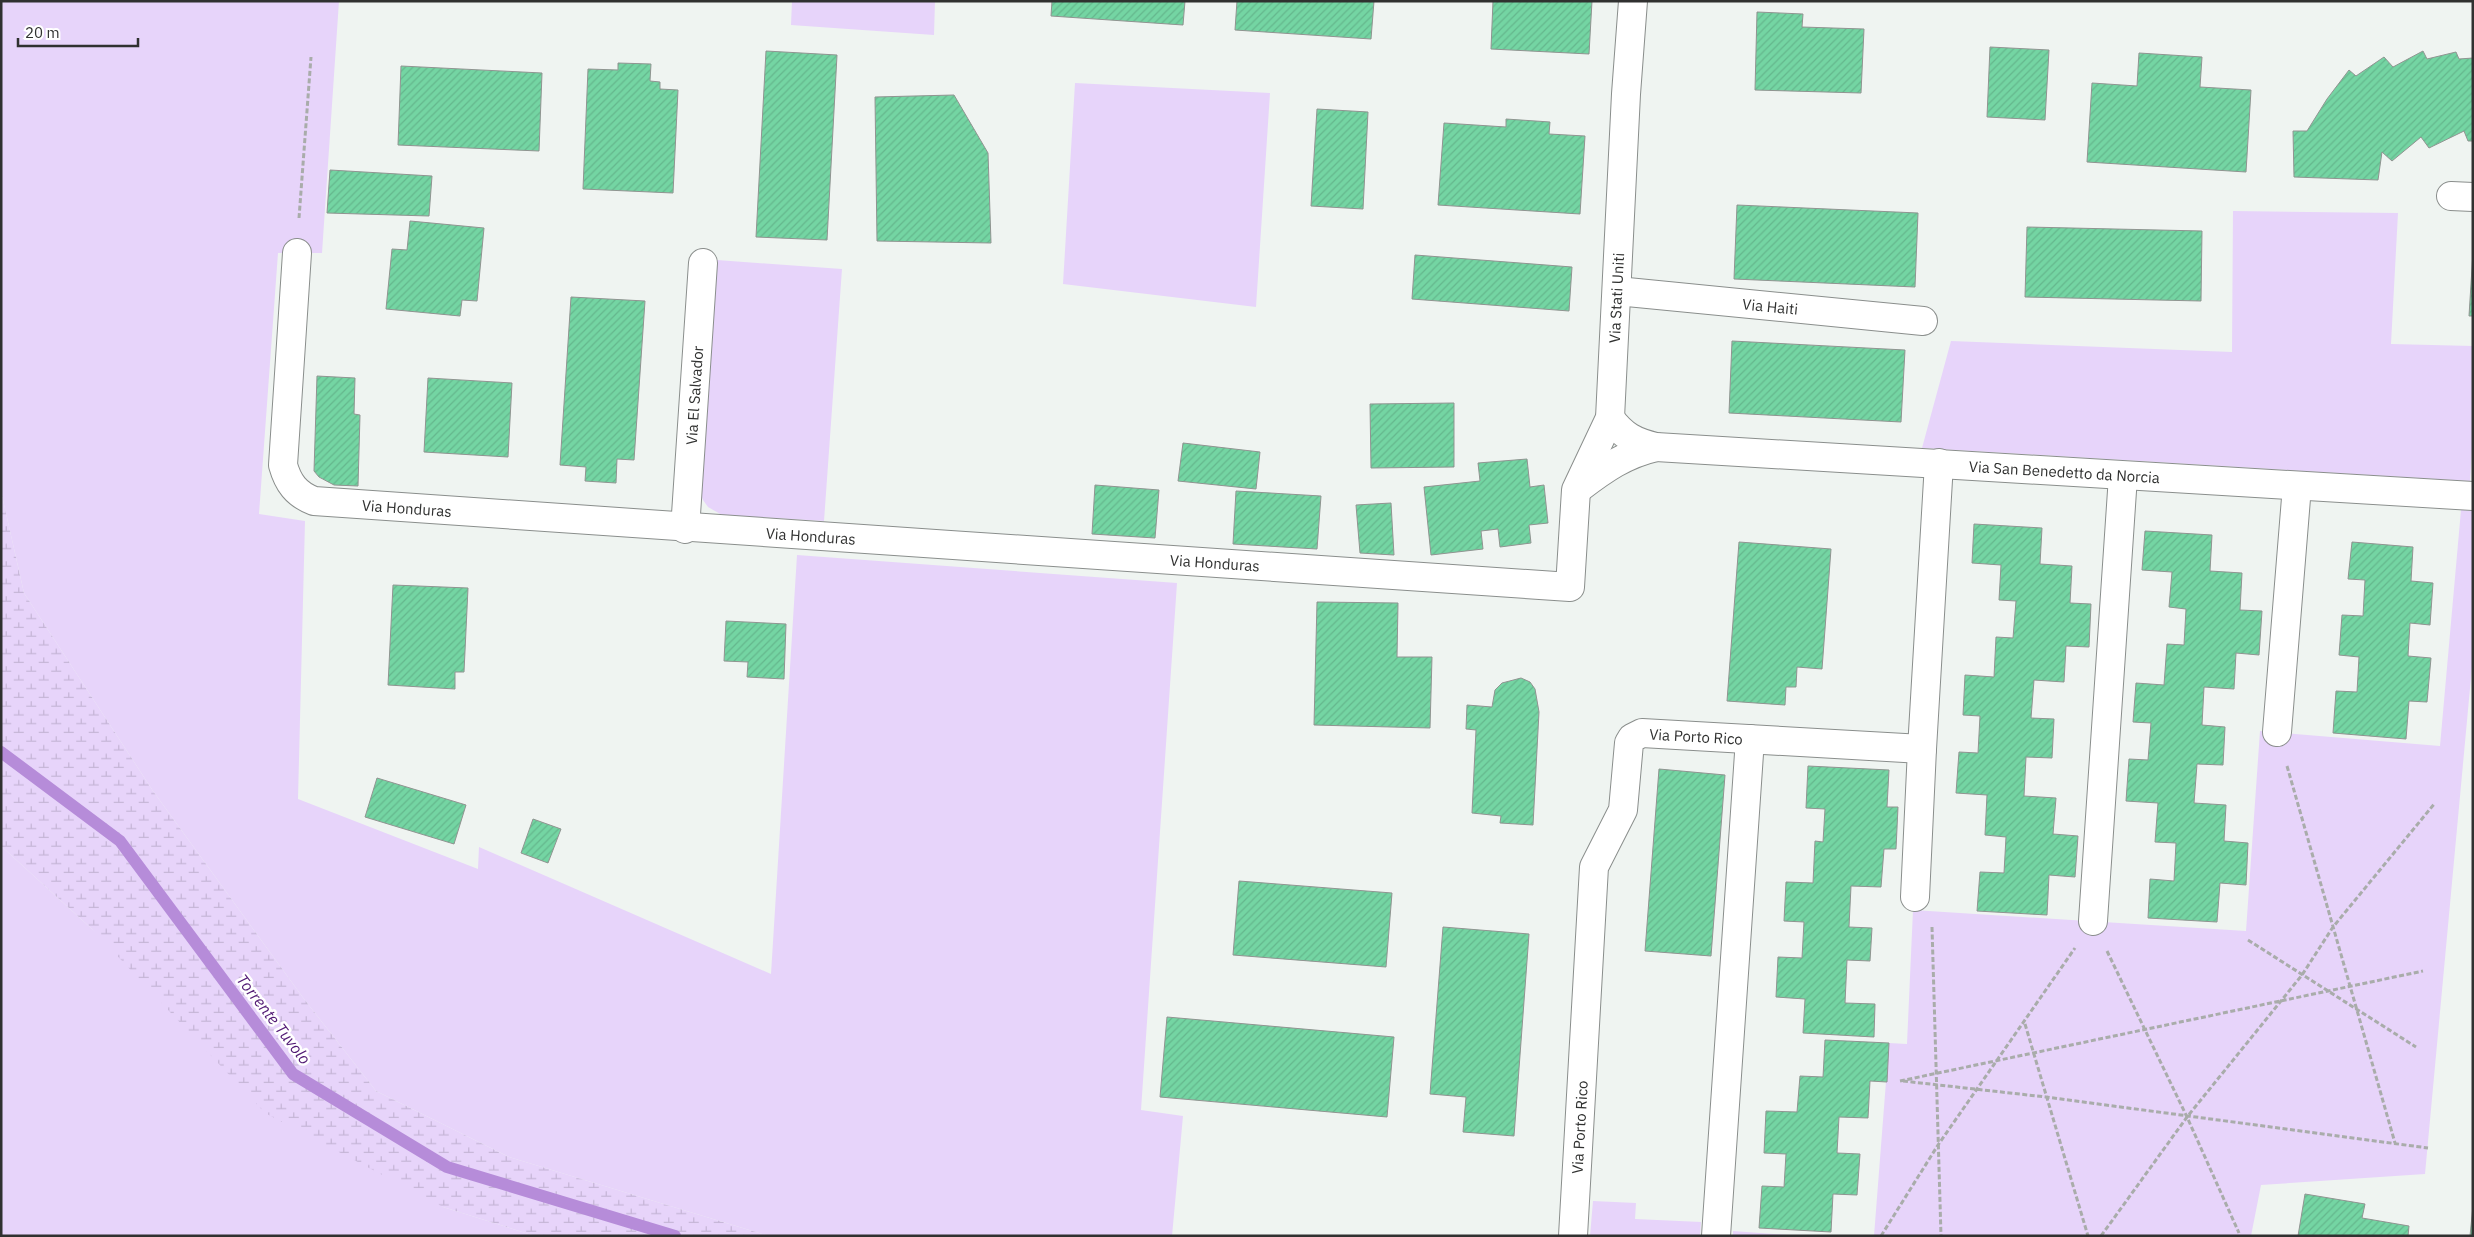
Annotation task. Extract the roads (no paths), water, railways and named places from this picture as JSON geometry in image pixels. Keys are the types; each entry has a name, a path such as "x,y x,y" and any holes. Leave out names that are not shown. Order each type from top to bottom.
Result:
{"street":[{"name":"Via Stati Uniti","path":"1570,587 1576,490 1610,418 1626,94 1633,1"},
{"name":"Via Honduras","path":"297,252 283,464 290,483 304,497 314,500 685,528 1195,560 1570,587"},
{"name":"Via El Salvador","path":"685,528 702,263"},
{"name":"Via Haiti","path":"1617,291 1923,320"},
{"path":"1610,418 1625,436 1638,442 1656,446"},
{"path":"1576,490 1618,460 1636,451 1656,446"},
{"name":"Via San Benedetto da Norcia","path":"1656,446 2473,496"},
{"path":"1915,897 1939,462"},
{"path":"2093,921 2123,476"},
{"path":"2277,732 2297,486"},
{"name":"Via Porto Rico","path":"1573,1236 1594,867 1623,810 1629,743 1632,738 1642,733 1922,749"},
{"path":"1716,1236 1750,739"}],"waterway":[{"name":"Torrente Tuvolo","path":"1,752 120,841 293,1074 447,1167 675,1236"}]}
